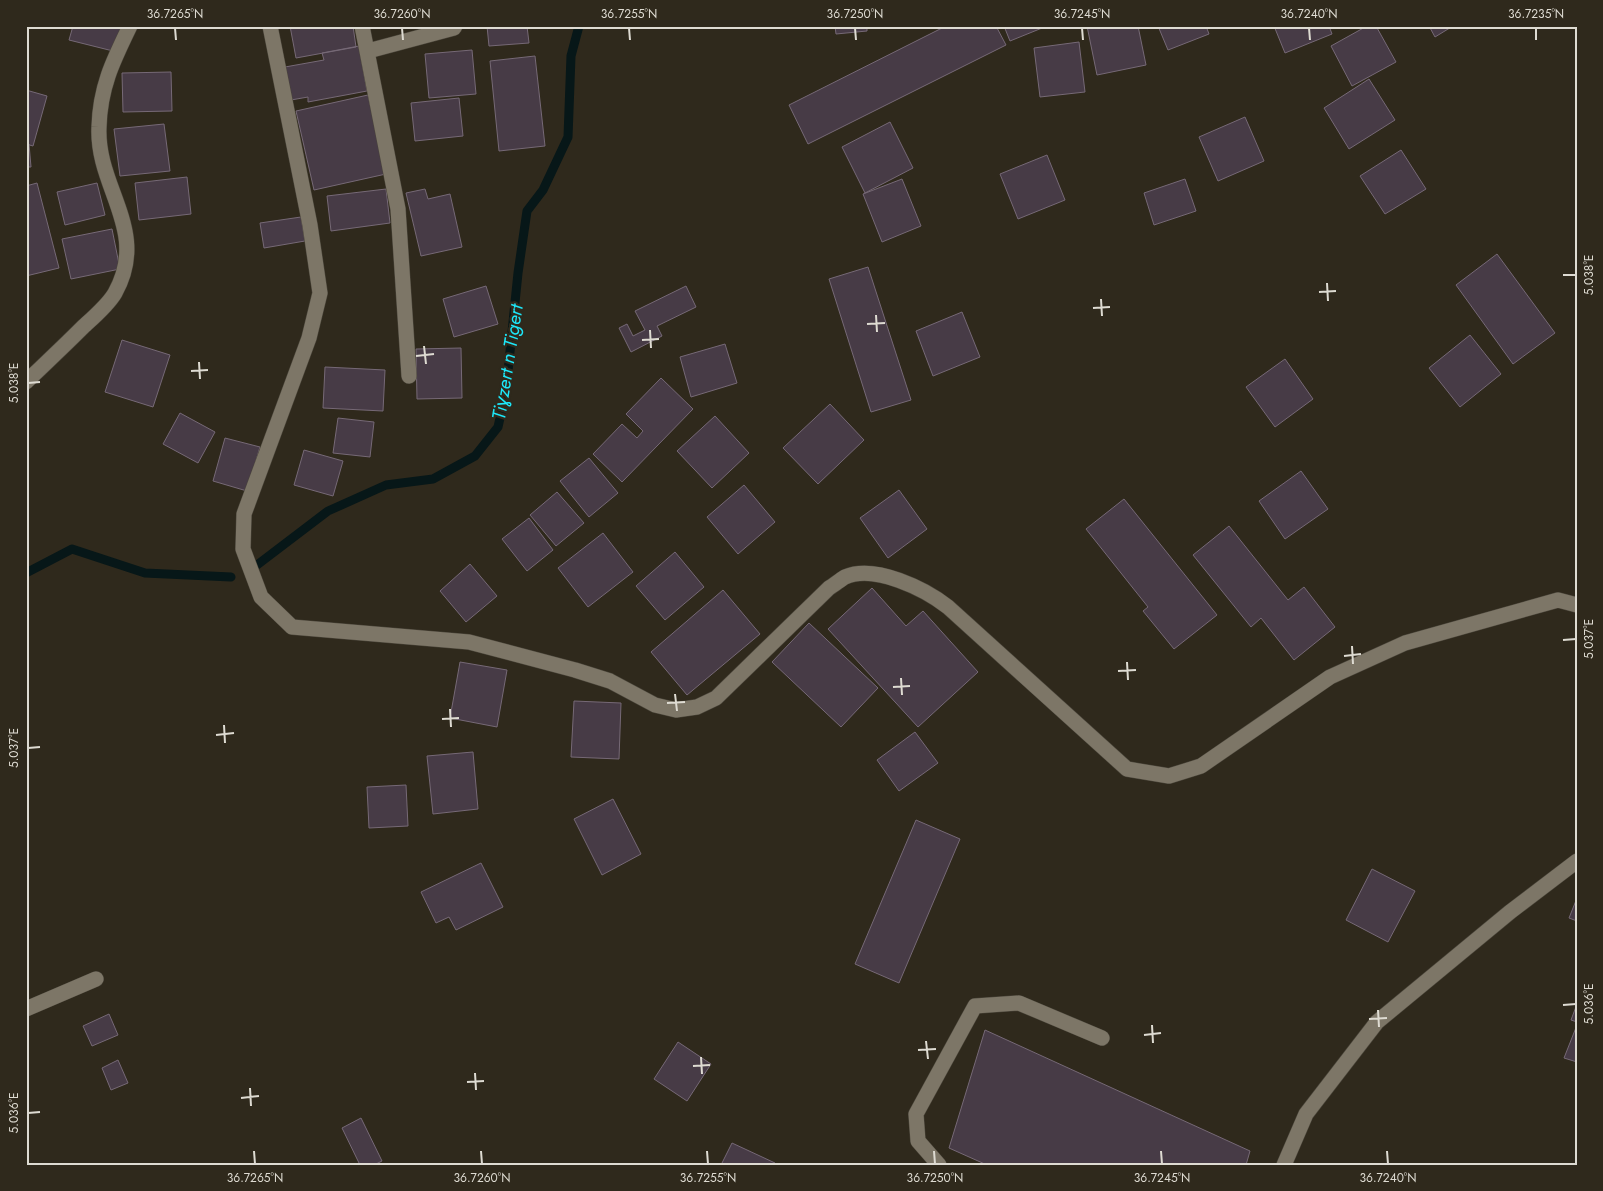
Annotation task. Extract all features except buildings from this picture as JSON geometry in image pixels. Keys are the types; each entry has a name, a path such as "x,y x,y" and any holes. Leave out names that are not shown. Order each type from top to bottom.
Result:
{"street":[{"path":"26,382 115,294 126,266 128,237 106,172 99,129 104,85 130,26"},
{"path":"270,26 310,225 320,293 309,338 244,514 243,549 261,597 292,627 469,642 610,681 655,705 676,710 697,708 716,698 829,588 846,577 864,574 911,584 930,593 948,607 1127,769 1169,776 1201,766 1330,677 1405,643 1558,600 1577,605"},
{"path":"362,26 398,209 409,376"},
{"path":"368,51 408,42 454,28 455,26"},
{"path":"1284,1165 1306,1114 1378,1022 1510,912 1577,861"},
{"path":"26,1009 96,979"},
{"path":"939,1165 918,1141 916,1114 975,1006 1019,1003 1102,1038"}],"waterway":[{"name":"Tiɣzert n Tigert","path":"257,565 328,511 386,485 433,479 475,456 498,427 506,391 518,273 527,211 543,190 568,137 571,56 579,26"},
{"name":"Tiɣzert n Tigert","path":"26,573 72,549 145,573 231,577"}]}
